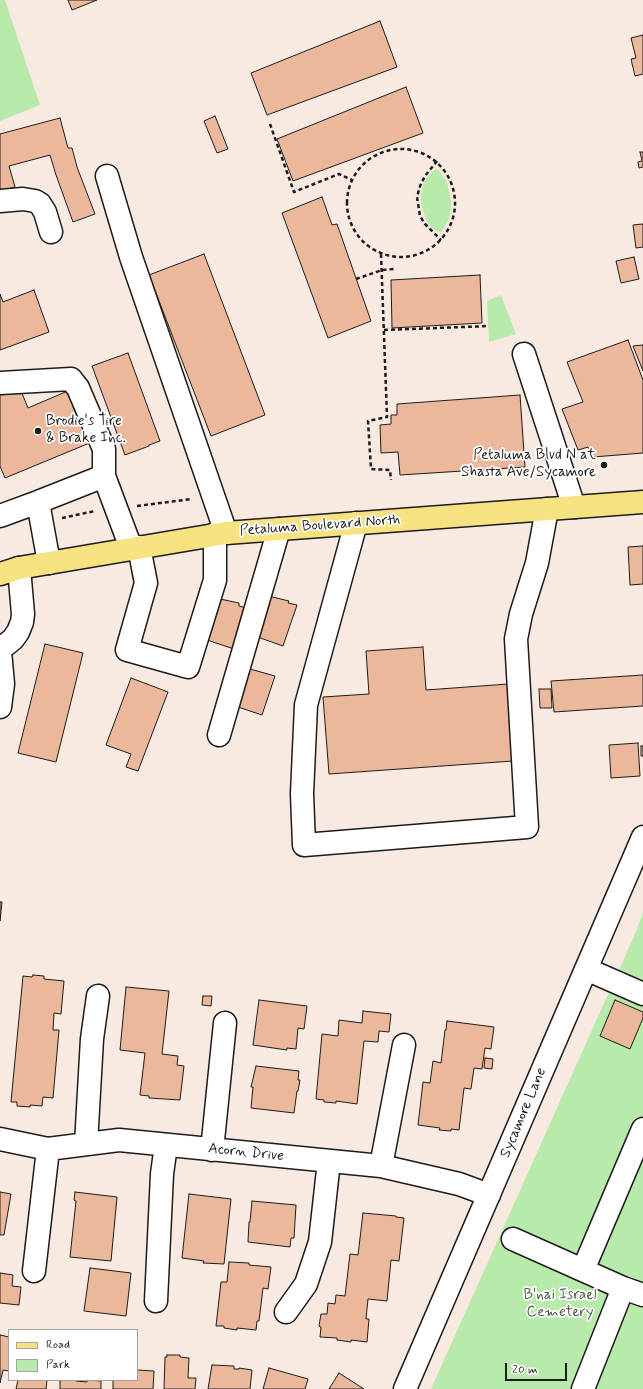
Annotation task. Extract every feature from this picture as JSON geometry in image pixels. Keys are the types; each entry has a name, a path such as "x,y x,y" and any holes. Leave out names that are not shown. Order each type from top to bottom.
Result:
{"main road":[{"name":"Petaluma Boulevard North","path":"10,571 221,533 643,502"}],"street":[{"path":"0,383 71,379 78,388 104,449 104,476 135,548 146,583 127,650 188,666 215,580 221,533 131,257 107,176"},
{"path":"0,201 23,199 35,201 40,204 46,212 51,232"},
{"path":"524,354 574,507"},
{"path":"0,516 104,476"},
{"path":"38,502 49,563"},
{"path":"356,523 306,706 302,794 304,845 527,826 516,640 521,614 538,564 547,509"},
{"path":"219,735 279,529"},
{"path":"0,647 13,639 22,622 23,614 10,571"},
{"path":"0,651 3,684 0,707"},
{"name":"Sycamore Lane","path":"405,1389 643,837"},
{"path":"586,968 643,994"},
{"path":"86,1144 92,1039 98,996"},
{"path":"212,1150 224,1023"},
{"path":"381,1166 404,1045"},
{"path":"584,1270 643,1129"},
{"name":"Acorn Drive","path":"0,1139 48,1148 119,1140 381,1166 459,1184 489,1195"},
{"path":"156,1301 162,1174 166,1145"},
{"path":"34,1271 48,1148"},
{"path":"286,1312 306,1284 320,1242 329,1161"},
{"path":"513,1239 633,1291 583,1389"}],"path":[{"path":"270,124 294,192 339,174 352,180"},
{"path":"392,148 408,148 424,153 437,161 447,173 453,186 456,200 452,222 441,240 428,250 413,256 397,258 381,254 367,246 356,235 349,221 346,205 348,189 352,180 354,174 364,162 377,153 392,148"},
{"path":"437,161 425,176 417,197 420,216 425,224 441,240"},
{"path":"381,254 387,417 368,421 371,469 390,470 391,480"},
{"path":"356,279 382,270 394,269"},
{"path":"384,330 489,326"}],"green space":[{"path":"0,0 5,0 40,105 0,121"},
{"path":"436,169 439,170 447,182 451,200 449,219 441,233 431,227 426,220 421,203 423,184 428,176"},
{"path":"501,295 516,334 489,342 487,301"},
{"name":"B'nai Israel Cemetery","path":"643,913 643,1389 431,1389 635,934"}],"building":[{"path":"68,0 97,0 72,10"},
{"path":"380,21 397,67 267,115 251,73"},
{"path":"643,35 643,74 635,76 631,59 636,58 631,38"},
{"path":"406,87 423,133 293,181 277,139"},
{"path":"215,116 228,149 217,153 204,121"},
{"path":"60,118 68,148 72,148 77,167 95,214 73,222 50,155 9,166 15,187 0,191 0,134"},
{"path":"640,152 643,152 643,167 639,168 638,162 642,161"},
{"path":"322,197 332,225 337,224 371,321 328,338 282,213"},
{"path":"643,224 643,247 636,248 633,225"},
{"path":"204,254 265,415 211,436 149,275"},
{"path":"634,257 639,279 621,283 616,261"},
{"path":"480,275 482,323 392,328 391,280"},
{"path":"34,290 49,332 0,350 0,294 3,302"},
{"path":"628,340 643,380 643,453 593,457 588,447 578,450 562,409 583,402 567,362"},
{"path":"643,345 643,371 633,346"},
{"path":"128,353 160,441 125,455 92,366"},
{"path":"19,386 28,408 70,390 92,442 5,478 0,466 0,394"},
{"path":"520,395 525,467 400,475 398,452 381,453 380,425 391,424 391,415 397,415 397,404"},
{"path":"643,546 643,584 630,585 628,547"},
{"path":"268,596 289,601 288,603 297,605 283,646 252,635"},
{"path":"220,599 239,603 239,606 250,609 237,650 204,639"},
{"path":"45,644 83,653 56,762 18,753"},
{"path":"423,647 426,690 508,684 513,761 329,774 323,697 369,694 366,651"},
{"path":"250,669 275,676 262,715 238,707"},
{"path":"643,675 643,706 554,712 551,681"},
{"path":"131,678 168,692 138,771 126,767 131,754 106,745"},
{"path":"539,689 551,689 552,708 540,708"},
{"path":"638,743 640,776 611,778 609,745"},
{"path":"641,746 643,746 643,756 641,756"},
{"path":"0,902 2,902 0,921"},
{"path":"33,975 44,976 44,979 64,981 61,1014 54,1013 53,1030 59,1030 53,1098 43,1097 42,1106 30,1105 30,1107 17,1106 17,1102 11,1102 23,976 32,977"},
{"path":"126,987 169,991 162,1054 178,1056 177,1065 184,1066 180,1100 149,1098 149,1096 140,1095 145,1053 120,1050"},
{"path":"203,996 212,996 211,1006 202,1005"},
{"path":"259,1000 307,1006 304,1029 298,1028 296,1049 287,1048 287,1050 253,1045"},
{"path":"615,1000 643,1012 643,1018 630,1049 600,1036"},
{"path":"363,1011 391,1014 389,1032 379,1031 378,1042 364,1041 357,1104 336,1101 336,1103 324,1102 324,1100 316,1099 322,1034 338,1036 339,1020 362,1023"},
{"path":"447,1021 494,1027 491,1049 485,1048 482,1069 474,1068 471,1089 464,1088 459,1130 451,1129 451,1131 418,1125 423,1082 430,1083 433,1061 441,1063"},
{"path":"485,1058 493,1059 492,1069 484,1068"},
{"path":"256,1066 299,1071 298,1080 300,1080 294,1113 251,1108 253,1087 251,1087"},
{"path":"0,1192 11,1194 4,1235 0,1235"},
{"path":"75,1192 117,1197 111,1261 70,1257 76,1201 74,1200"},
{"path":"189,1194 231,1199 224,1264 203,1263 204,1261 182,1258"},
{"path":"252,1201 296,1205 294,1238 291,1238 290,1247 248,1242"},
{"path":"363,1213 404,1218 399,1261 391,1260 387,1301 368,1299 366,1319 369,1319 367,1342 351,1340 351,1342 337,1340 337,1338 320,1337 321,1327 319,1326 321,1314 327,1314 328,1303 335,1304 336,1295 345,1296 350,1254 358,1255"},
{"path":"229,1262 249,1263 249,1265 271,1267 268,1289 263,1288 259,1321 257,1321 256,1330 237,1328 237,1330 224,1328 224,1326 216,1326 221,1282 227,1282"},
{"path":"90,1268 131,1273 126,1316 84,1311"},
{"path":"0,1273 13,1275 12,1286 21,1287 19,1305 0,1303"},
{"path":"0,1335 8,1337 8,1371 3,1370 0,1383"},
{"path":"167,1355 180,1355 180,1357 189,1358 188,1378 196,1378 195,1389 164,1389 165,1357 167,1357"},
{"path":"212,1365 234,1366 234,1369 239,1368 252,1370 250,1389 208,1389"},
{"path":"269,1368 308,1379 305,1389 263,1389"},
{"path":"138,1370 154,1371 153,1389 113,1389 113,1381 138,1381"},
{"path":"339,1373 364,1389 329,1389"},
{"path":"18,1381 47,1381 46,1389 16,1389"},
{"path":"60,1381 101,1381 101,1389 60,1389"}],"place":[{"name":"Brodie's Tire & Brake Inc.","path":"38,431"},
{"name":"Petaluma Blvd N at Shasta Ave/Sycamore","path":"604,465"}]}
